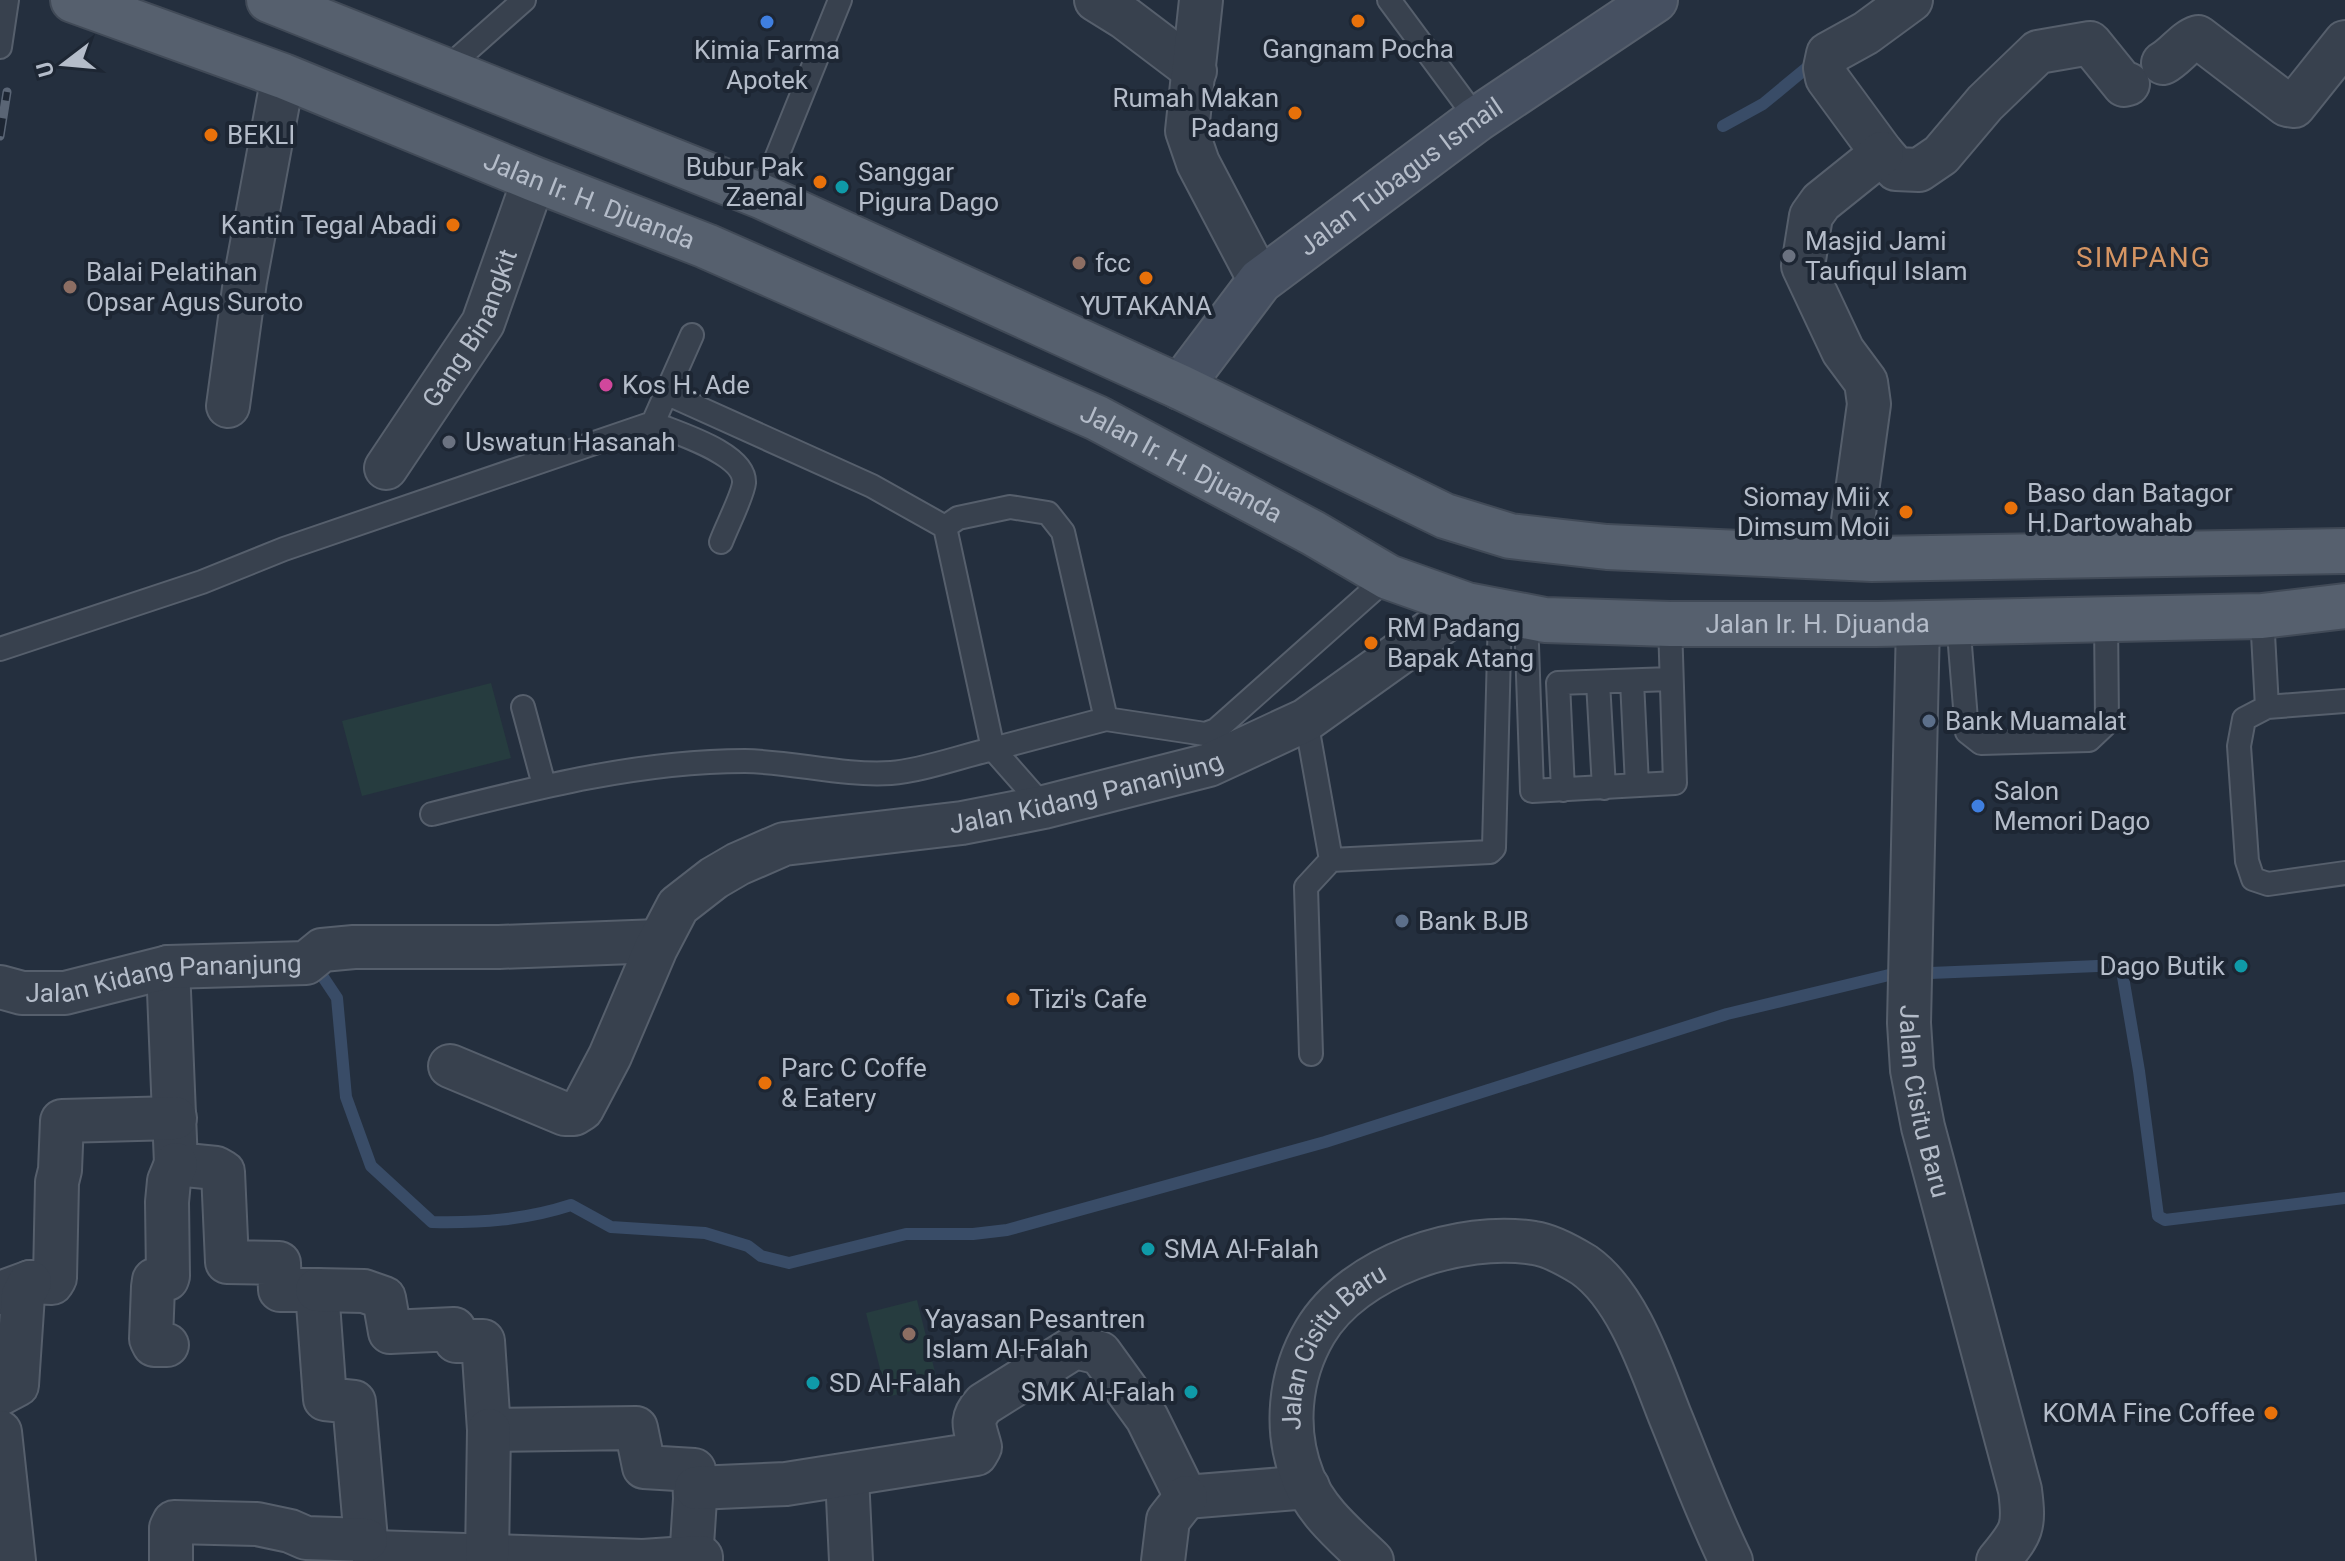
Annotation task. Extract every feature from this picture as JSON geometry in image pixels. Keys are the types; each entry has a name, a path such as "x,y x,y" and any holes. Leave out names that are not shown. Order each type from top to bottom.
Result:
{"main road":[{"name":"Jalan Ir. H. Djuanda","path":"73,0 283,76 706,246 1097,418 1313,533 1388,577 1498,611 1545,620 1931,636 2106,618 2262,616 2345,606"},
{"name":"Jalan Tubagus Ismail","path":"1180,387 1260,281 1477,119 1655,0"},
{"path":"277,2 749,190 1180,387 1445,516 1510,536 1607,547 1848,557 2345,551"},
{"path":"706,246 749,190"}],"street":[{"path":"1201,0 1187,131 1198,163 1260,281"},
{"path":"1911,0 1866,33 1828,54 1825,68 1827,78 1896,169 1919,170 1945,151 1985,103 2038,52 2090,43 2124,85 2128,84"},
{"path":"1116,6 1195,71"},
{"path":"2163,63 2198,37 2287,105 2294,106 2345,42"},
{"path":"228,406 245,281 283,76"},
{"path":"1848,557 1869,404 1866,382 1843,351 1803,266 1811,216 1821,202 1882,153"},
{"name":"Gang Binangkit","path":"386,468 483,323 534,179"},
{"name":"Jalan Kidang Pananjung","path":"0,987 22,993 65,993 168,967 306,963 322,950 354,947 499,947 669,924 714,878 784,844 920,829 1044,807 1209,765 1306,720 1498,611"},
{"name":"Jalan Cisitu Baru","path":"1931,636 1909,1023 1912,1070 1923,1127 2020,1490 2024,1516 2019,1536 1998,1561"},
{"path":"450,1066 565,1114 574,1114 582,1109 610,1056 669,924"},
{"path":"167,1345 154,1345 151,1339 154,1280 167,1279 168,1276 167,1202 169,1181 176,1164 168,967"},
{"path":"15,1288 52,1283 55,1278 62,1121 175,1118"},
{"path":"176,1164 216,1168 223,1172 227,1262 279,1263 280,1290 364,1291 384,1298 390,1332 454,1329 456,1341 483,1341 489,1430 487,1557"},
{"name":"Jalan Cisitu Baru","path":"1372,1561 1327,1517 1308,1487 1294,1448 1290,1410 1299,1366 1316,1331 1344,1298 1382,1272 1435,1250 1489,1240 1538,1243 1585,1266 1615,1298 1640,1340 1731,1561"},
{"path":"0,1394 17,1385 23,1295 15,1288"},
{"path":"317,1290 325,1399 354,1402 371,1551"},
{"path":"696,1488 786,1484 976,1454 980,1447 975,1413 984,1404 1075,1347 1100,1353 1147,1418 1186,1497"},
{"path":"489,1430 636,1428 644,1467 694,1470 696,1488 692,1545 701,1559"},
{"path":"0,1432 14,1561"},
{"path":"847,1476 851,1561"},
{"path":"1163,1561 1168,1520 1186,1497 1308,1487"},
{"path":"171,1561 171,1528 174,1522 257,1524 371,1551 643,1561 701,1559"}],"lane":[{"path":"0,47 7,0"},
{"path":"445,70 524,0"},
{"path":"749,190 840,0"},
{"path":"1389,0 1477,119"},
{"path":"653,423 692,335"},
{"path":"668,394 872,486 945,527 993,749 1044,807"},
{"path":"0,649 187,587 284,549 653,423 731,457 741,470 744,482 721,542"},
{"path":"945,527 958,518 1010,507 1048,513 1056,521 1063,532 1106,719"},
{"path":"432,814 544,785 672,765 745,761 893,773 1106,719 1205,734 1216,730 1388,577"},
{"path":"1498,611 1532,791 1675,783 1670,624"},
{"path":"1311,1054 1306,887 1331,860 1490,852 1494,848 1498,611"},
{"path":"2262,616 2267,707"},
{"path":"1931,636 1967,732 1981,743 2089,740 2107,723 2106,618"},
{"path":"1563,790 1558,683 1671,679"},
{"path":"1632,681 1637,785"},
{"path":"1598,682 1604,788"},
{"path":"2345,701 2267,707 2244,719 2239,746 2247,861 2253,879 2268,884 2345,873"},
{"path":"523,707 544,785"},
{"path":"1306,720 1331,860"}],"green space":[{"path":"491,683 511,758 362,796 342,721"},
{"path":"917,1300 938,1384 887,1397 866,1313"}],"waterway":[{"path":"1723,126 1763,104 1815,61"},
{"path":"1930,973 2121,965 2158,1216 2165,1220 2345,1198"},
{"path":"312,971 319,971 337,998 346,1097 371,1166 432,1222 502,1220 571,1205 611,1227 705,1233 748,1246 761,1256 789,1263 906,1234 973,1234 1007,1230 1325,1142 1727,1014 1889,975"}],"railway":[{"path":"0,136 7,92"}],"place":[{"name":"Gangnam Pocha","path":"1358,21"},
{"name":"Kimia Farma Apotek","path":"767,22"},
{"name":"Rumah Makan Padang","path":"1295,113"},
{"name":"BEKLI","path":"211,135"},
{"name":"Bubur Pak Zaenal","path":"820,182"},
{"name":"Sanggar Pigura Dago","path":"842,187"},
{"name":"Kantin Tegal Abadi","path":"453,225"},
{"name":"Masjid Jami Taufiqul Islam","path":"1789,256"},
{"name":"fcc","path":"1079,263"},
{"name":"YUTAKANA","path":"1146,278"},
{"name":"Balai Pelatihan Opsar Agus Suroto","path":"70,287"},
{"name":"Kos H. Ade","path":"606,385"},
{"name":"Uswatun Hasanah","path":"449,442"},
{"name":"Baso dan Batagor H.Dartowahab","path":"2011,508"},
{"name":"Siomay Mii x Dimsum Moii","path":"1906,512"},
{"name":"RM Padang Bapak Atang","path":"1371,643"},
{"name":"Bank Muamalat","path":"1929,721"},
{"name":"Salon Memori Dago","path":"1978,806"},
{"name":"Bank BJB","path":"1402,921"},
{"name":"Dago Butik","path":"2241,966"},
{"name":"Tizi's Cafe","path":"1013,999"},
{"name":"Parc C Coffe & Eatery","path":"765,1083"},
{"name":"SMA Al-Falah","path":"1148,1249"},
{"name":"Yayasan Pesantren Islam Al-Falah","path":"909,1334"},
{"name":"SD Al-Falah","path":"813,1383"},
{"name":"SMK Al-Falah","path":"1191,1392"},
{"name":"KOMA Fine Coffee","path":"2271,1413"}],"district":[{"name":"SIMPANG","path":"2144,257"}]}
